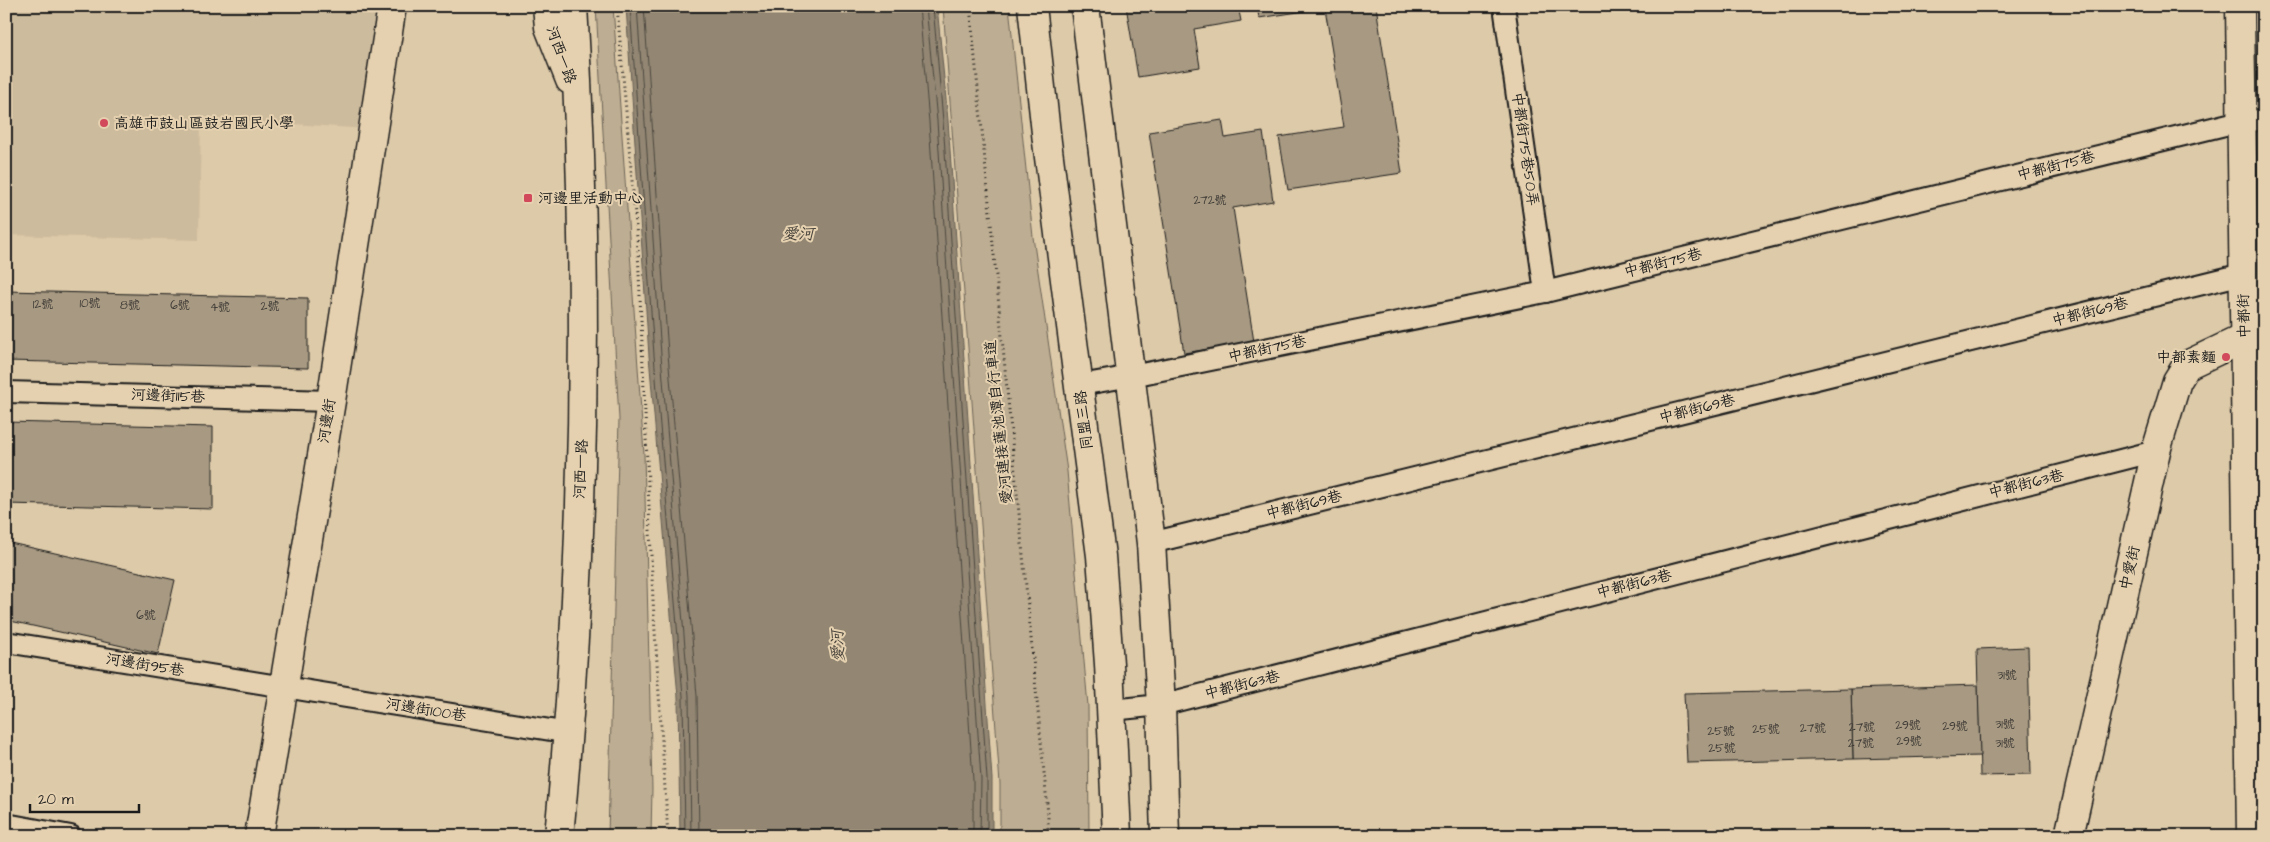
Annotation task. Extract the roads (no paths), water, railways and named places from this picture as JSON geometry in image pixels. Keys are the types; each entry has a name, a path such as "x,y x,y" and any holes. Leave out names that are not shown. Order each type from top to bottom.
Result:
{"street":[{"name":"河邊街","path":"259,836 331,401 392,6"},
{"name":"河西一路","path":"546,6 549,28 579,102"},
{"name":"河西一路","path":"559,836 569,733 584,407 579,102 573,6"},
{"name":"同盟三路","path":"1032,6 1047,142 1101,556 1117,836"},
{"path":"1085,6 1132,376 1151,543 1161,705 1165,836"},
{"name":"中都街","path":"2240,6 2252,121 2244,274 2254,337 2257,771 2251,836"},
{"name":"中愛街","path":"2069,836 2156,451 2177,381 2188,365 2254,337"}],"lane":[{"name":"中都街75巷50弄","path":"1504,6 1545,292"},
{"name":"中都街75巷","path":"1080,385 1545,292 2252,121"},
{"name":"中都街69巷","path":"1151,543 2244,274"},
{"name":"河邊街115巷","path":"6,392 331,401"},
{"name":"中都街63巷","path":"1110,710 1161,705 2156,451"},
{"name":"河邊街95巷","path":"6,642 284,688"},
{"name":"河邊街100巷","path":"284,688 569,733"},
{"path":"6,824 71,836"}],"water":[{"name":"愛河","path":"626,6 937,6 948,120 992,779 992,836 680,836 678,697 649,356"}],"place":[{"name":"高雄市鼓山區鼓岩國民小學","path":"104,123"},
{"name":"河邊里活動中心","path":"528,198"},
{"name":"中都素麵","path":"2226,357"}]}
